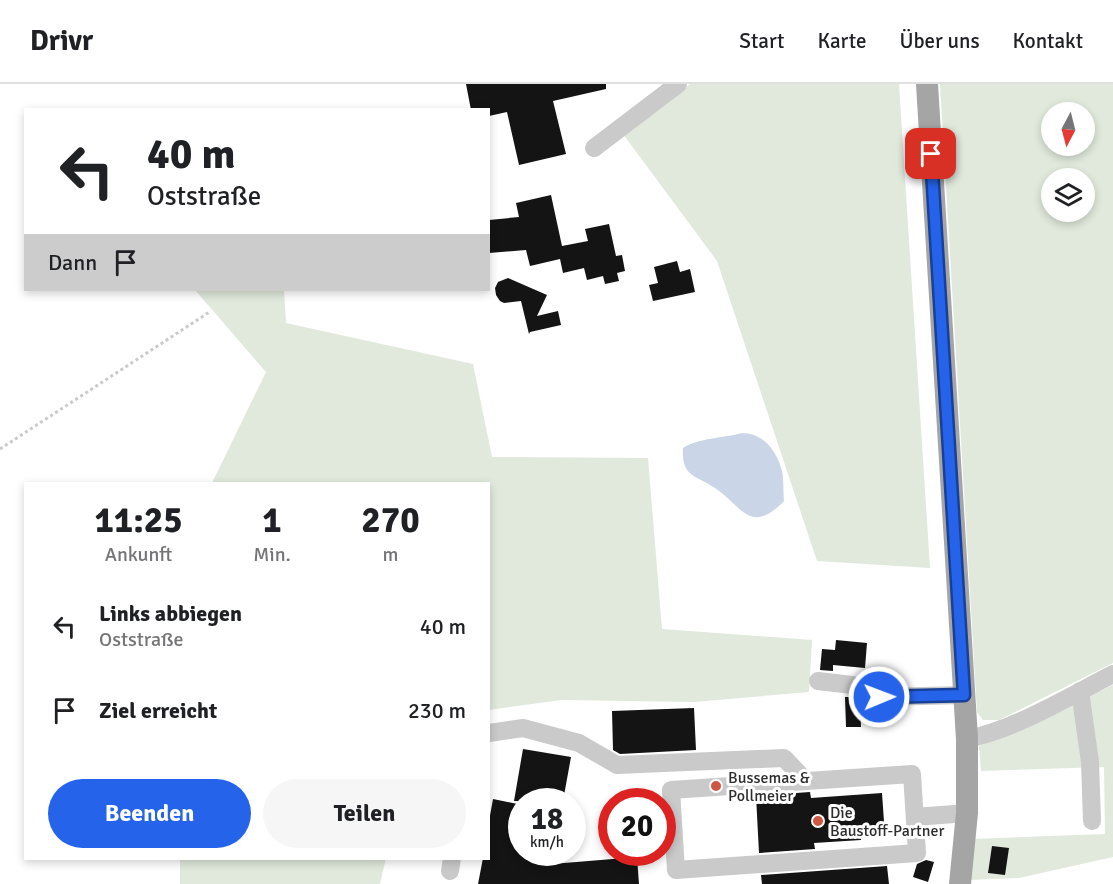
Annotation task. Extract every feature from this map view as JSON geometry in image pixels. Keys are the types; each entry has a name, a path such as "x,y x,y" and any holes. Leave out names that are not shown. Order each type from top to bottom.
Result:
{"main road":[{"path":"927,84 968,739 968,813 960,884"}],"street":[{"path":"594,148 678,84"},
{"path":"968,739 1006,728 1113,674"},
{"path":"818,681 852,685 879,697 964,695"},
{"path":"1080,691 1090,762 1092,821"},
{"path":"490,733 523,728 579,743 617,765 784,758 806,781"},
{"path":"912,774 917,854 676,870 671,790 806,781 912,774"},
{"path":"915,817 968,813"}],"path":[{"path":"0,449 211,311"}],"shaded area":[{"path":"690,84 899,84 930,568 817,561 717,261 623,134"},
{"path":"940,84 1113,84 1113,663 999,720 983,720 977,712"},
{"path":"196,291 284,291 286,323 473,364 492,457 648,458 662,629 812,640 809,692 694,702 561,700 490,710 490,482 212,482 266,372"},
{"path":"1113,685 1113,857 1019,878 969,880 972,839 1105,834 1104,767 981,771 979,746 1011,734"},
{"path":"180,860 386,860 380,884 180,884"}],"water":[{"path":"742,433 756,436 768,444 777,457 782,471 784,501 763,516 754,517 747,514 715,488 691,474 684,465 683,448 704,440"}],"building":[{"path":"466,84 606,84 606,89 553,101 566,154 519,165 507,112 490,116 490,108 471,108"},
{"path":"551,195 562,246 588,241 585,229 609,224 616,256 622,255 625,271 617,273 619,281 605,284 603,276 587,280 584,268 563,273 560,259 530,266 526,250 490,253 490,220 519,217 516,203"},
{"path":"677,261 680,272 690,269 695,292 653,301 649,285 658,283 654,267"},
{"path":"508,278 547,295 537,316 558,311 561,325 529,334 521,301 504,303 496,295 495,288 498,282"},
{"path":"836,640 867,643 865,668 833,665 833,671 820,670 822,649 835,650"},
{"path":"845,697 860,701 861,727 846,727"},
{"path":"694,708 696,750 620,754 613,750 612,711"},
{"path":"523,749 571,757 565,788 516,788"},
{"path":"810,792 811,798 882,793 885,836 814,843 815,849 759,853 756,796"},
{"path":"493,799 508,802 508,866 586,866 586,861 598,860 598,866 638,866 639,884 478,884 483,860 490,860 490,816"},
{"path":"992,846 1009,848 1005,875 988,873"},
{"path":"926,860 934,862 928,882 913,877 917,864"},
{"path":"887,866 889,884 762,884 761,875"}],"place":[{"name":"Bussemas & Pollmeier","path":"716,786"},
{"name":"Die Baustoff-Partner","path":"818,821"}],"route":[{"path":"879,697 964,695 931,154"}]}
